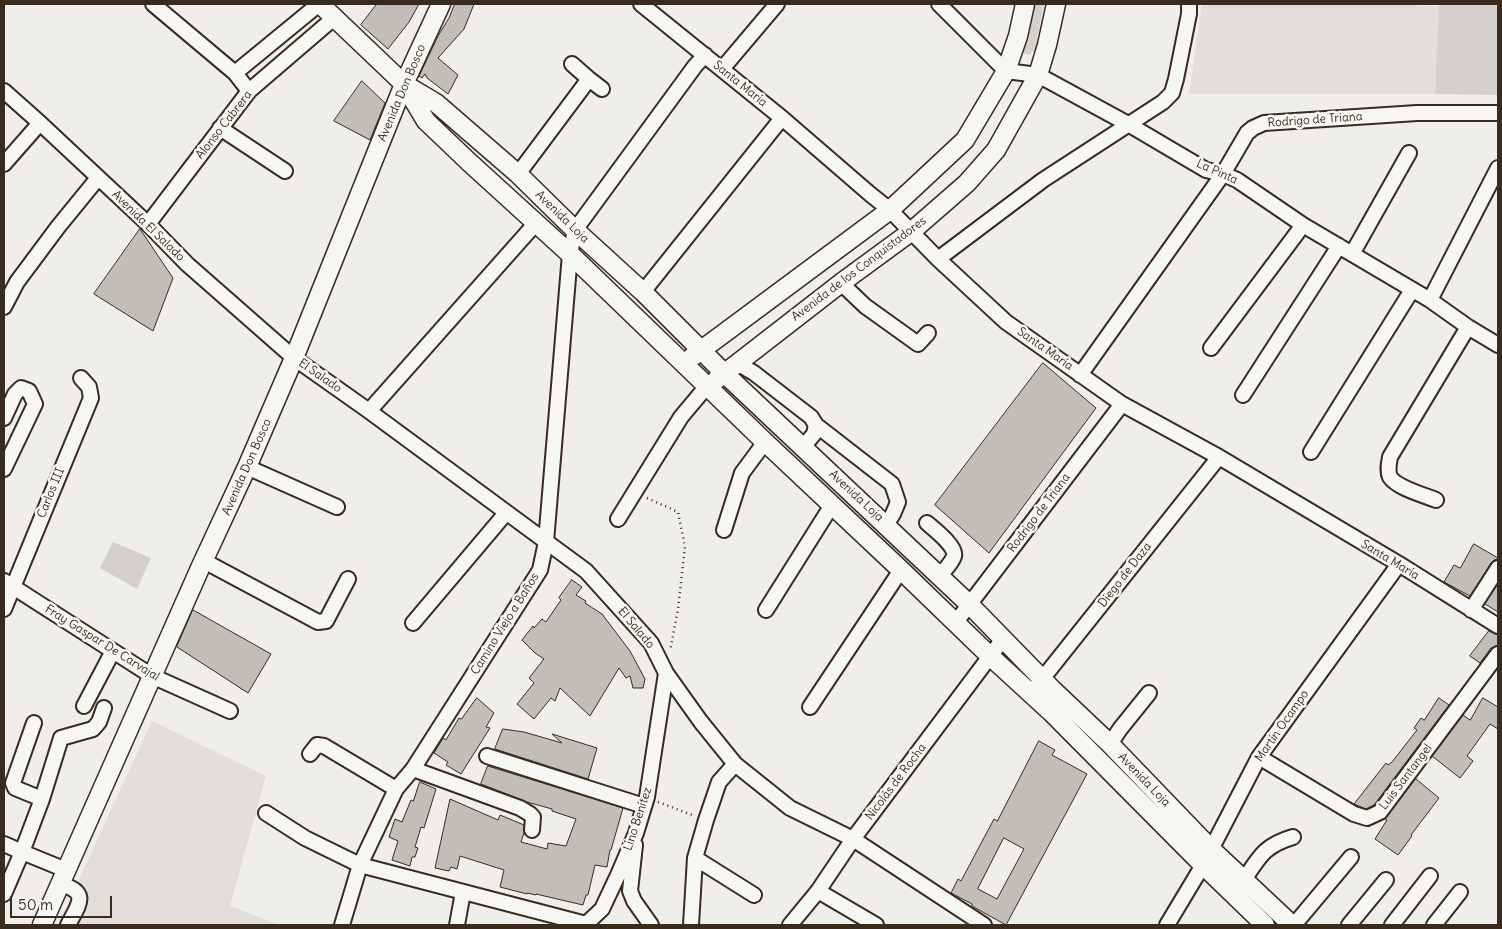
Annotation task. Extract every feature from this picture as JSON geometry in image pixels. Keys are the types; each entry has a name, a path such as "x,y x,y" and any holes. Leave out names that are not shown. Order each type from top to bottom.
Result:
{"main road":[{"name":"Avenida Loja","path":"319,4 404,84 436,103 518,174 702,350 731,368 803,447 970,604 1212,849 1293,925"},
{"name":"Avenida Don Bosco","path":"42,925 247,467 294,358 404,84 441,4"},
{"path":"684,363 890,210 965,140 1006,71 1018,36 1025,4"},
{"name":"Avenida de los Conquistadores","path":"708,386 840,283 912,231 966,183 996,150 1038,75 1056,4"},
{"name":"Avenida Loja","path":"404,84 426,121 570,254 765,442 1070,730 1265,925"}],"street":[{"path":"153,4 235,73 249,91"},
{"name":"Alonso Cabrera","path":"235,73 319,4"},
{"name":"Santa María","path":"642,4 782,118 890,210 938,259 1006,322 1122,404 1219,457 1399,564 1498,626"},
{"path":"722,69 777,4"},
{"path":"939,4 1006,71"},
{"path":"938,259 1043,180 1163,102 1172,93 1189,14 1189,4"},
{"name":"Alonso Cabrera","path":"148,224 249,91 334,18"},
{"path":"575,230 705,55"},
{"path":"572,64 602,88"},
{"name":"La Pinta","path":"1006,71 1038,75 1128,124 1206,170 1237,180 1303,225 1430,300 1468,327 1498,345"},
{"path":"518,174 589,79"},
{"name":"Avenida El Salado","path":"4,91 148,224 187,264 294,358"},
{"name":"Rodrigo de Triana","path":"1080,374 1223,174 1253,128 1264,123 1417,113 1498,113"},
{"path":"643,292 782,118"},
{"path":"4,164 40,123"},
{"path":"220,128 285,171"},
{"path":"1352,254 1409,153"},
{"path":"1430,300 1498,168"},
{"path":"4,307 18,282 58,227 98,178"},
{"path":"369,411 536,223"},
{"path":"1211,348 1303,225"},
{"name":"Camino Viejo a Baños","path":"342,925 360,865 396,789 413,769 540,570 546,542 570,254 575,230"},
{"path":"1244,395 1339,246"},
{"path":"840,283 865,306 918,344 928,333"},
{"path":"1311,452 1412,290"},
{"path":"1436,500 1398,485 1390,477 1388,470 1390,457 1468,327"},
{"name":"El Salado","path":"294,358 586,571 651,643 666,673 701,722 735,764 790,808 853,839 984,925"},
{"path":"731,368 754,373 810,417 816,425 892,484 898,502 894,514 886,525"},
{"name":"Carlos III","path":"4,609 8,584 90,398 89,386 81,378"},
{"path":"618,519 681,417 708,386"},
{"path":"4,418 15,394 21,388 29,391 34,404 4,469"},
{"name":"Rodrigo de Triana","path":"956,622 1122,404"},
{"path":"803,447 814,434 816,425"},
{"path":"724,530 742,473 765,442"},
{"name":"Diego de Daza","path":"1031,693 1219,457"},
{"path":"247,467 336,507"},
{"path":"766,610 832,505"},
{"path":"412,624 506,513"},
{"path":"927,523 954,551 954,556 940,576"},
{"path":"204,561 318,622 326,621 348,579"},
{"name":"Martín Ocampo","path":"1168,925 1212,849 1259,757 1399,564"},
{"path":"1471,610 1498,568"},
{"path":"810,707 901,570"},
{"name":"Fray Gaspar De Carvajal","path":"8,584 152,676 230,711"},
{"name":"Nicolás de Rocha","path":"790,925 818,891 853,839 1003,639"},
{"path":"84,706 113,651"},
{"name":"Luis Santangel","path":"1259,757 1354,814 1367,818 1380,812 1498,654"},
{"name":"Lino Benítez","path":"588,925 602,910 636,832 646,802 666,673"},
{"path":"1110,744 1149,693"},
{"path":"4,894 42,800 61,738 93,729 99,722 104,708"},
{"path":"34,723 14,783 15,788 42,800"},
{"path":"310,754 317,745 324,746 396,789"},
{"path":"487,756 646,802"},
{"path":"692,925 695,858 719,782 735,764"},
{"path":"413,769 520,808 533,817 532,830"},
{"path":"266,813 306,838 360,865 588,925"},
{"path":"636,832 630,891 634,902 651,925"},
{"path":"1244,880 1267,848 1293,837"},
{"path":"4,844 22,852 63,877 70,887 78,892 80,898 79,905 68,925"},
{"path":"695,858 754,895"},
{"path":"1293,925 1351,858"},
{"path":"1392,925 1430,876"},
{"path":"1349,925 1386,880"},
{"path":"818,891 876,925"},
{"path":"456,925 463,892"},
{"path":"1434,925 1460,892"}],"path":[{"path":"634,492 678,512 685,547 678,610 670,653"},
{"path":"646,802 706,820"}],"shaded area":[{"path":"1034,4 1044,4 1035,49 1029,55 1023,53 1023,46"},
{"path":"1202,4 1383,4 1439,6 1435,94 1189,94"},
{"path":"1439,4 1498,4 1498,95 1435,94"},
{"path":"113,542 151,558 137,589 100,568"},
{"path":"152,721 266,776 230,906 280,925 58,925"}],"building":[{"path":"377,4 419,4 409,22 388,49 361,25"},
{"path":"455,4 474,4 464,29 438,58 458,75 448,94 427,78 425,74 422,78 419,76"},
{"path":"362,81 385,103 370,140 334,121"},
{"path":"140,229 173,278 153,331 94,294"},
{"path":"1043,363 1096,408 989,553 935,505"},
{"path":"1474,544 1498,559 1491,563 1470,596 1444,582 1454,565 1460,568"},
{"path":"572,580 582,587 576,595 602,614 630,651 645,679 643,688 633,688 630,676 626,678 619,668 590,716 560,688 555,701 551,698 534,719 517,704 534,683 529,678 544,659 522,640 533,626 534,628 542,619 546,622 561,600 559,598"},
{"path":"1498,584 1498,612 1485,604"},
{"path":"193,610 271,654 248,693 177,647"},
{"path":"1489,631 1498,635 1498,645 1491,648 1480,663 1470,656"},
{"path":"477,698 494,713 486,727 490,728 461,774 446,765 448,762 434,753 443,738 446,740 459,718 461,719"},
{"path":"1439,698 1449,705 1374,805 1366,809 1354,804 1386,763 1388,765 1392,762 1417,730 1414,728 1421,718 1424,720"},
{"path":"1483,698 1498,707 1498,729 1490,724 1467,756 1473,761 1460,778 1432,756 1463,715 1470,720"},
{"path":"503,729 524,732 562,743 552,734 597,748 588,779 495,749"},
{"path":"1039,741 1055,750 1052,755 1087,774 1006,925 951,893 958,879 961,881 994,819 997,821","holes":["1004,838 1024,849 997,899 978,889"]},
{"path":"488,766 623,808 610,850 607,867 595,865 588,895 586,895 583,905 500,887 504,870 460,856 457,869 451,867 449,871 435,868 450,799 498,820 500,815 524,825 521,842 547,849 548,843 566,846 576,819 481,784"},
{"path":"1416,779 1439,798 1398,855 1375,839 1387,820 1385,819"},
{"path":"420,782 436,789 424,828 421,827 415,847 418,848 415,857 412,857 410,866 392,860 398,841 389,837 395,819 402,822"}]}
